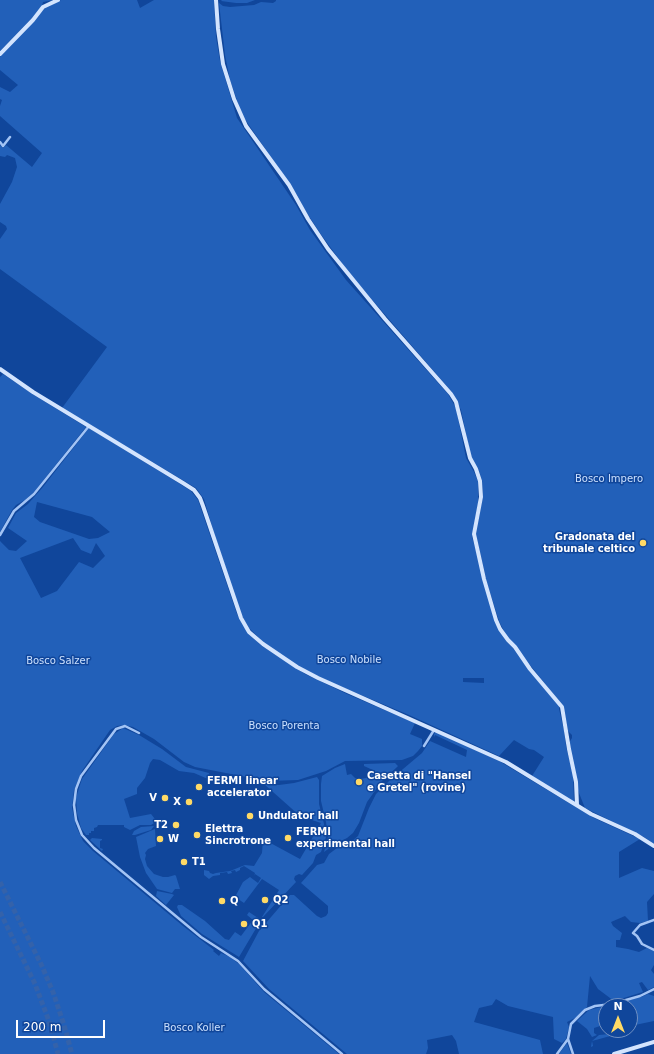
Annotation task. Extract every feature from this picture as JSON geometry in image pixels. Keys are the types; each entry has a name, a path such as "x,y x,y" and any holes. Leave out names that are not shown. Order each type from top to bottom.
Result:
{"street":[{"path":"0,54 33,20 43,7 58,0"},
{"path":"216,0 218,29 225,72 246,126 289,185 328,249 385,319 451,394 456,402 470,458 480,481 480,497 474,534 484,579 497,623 530,669 562,707 576,782 577,805"},
{"path":"0,142 3,146 10,137"},
{"path":"0,369 21,384 194,490 203,506 245,626 255,637 283,658 318,678 506,762 608,823 634,834 654,846"},
{"path":"0,536 14,511 34,494 89,426"},
{"path":"139,733 125,726 116,729 81,776 76,789 74,806 76,820 82,835 94,848 201,937 238,961 264,989 342,1054"},
{"path":"424,746 435,730"},
{"path":"654,920 640,925 633,933 642,944 654,950"},
{"path":"557,1054 568,1040 571,1024 590,1007 612,1004 640,996 654,989"},
{"path":"568,1040 573,1054"},
{"path":"614,1054 654,1042"}],"green space":[{"path":"0,0 54,0 43,2 42,6 32,18 0,51"},
{"name":"Bosco Nobile","path":"61,0 137,0 140,8 154,0 214,0 216,37 220,61 237,118 296,205 310,230 346,280 448,394 456,408 466,458 478,481 478,504 472,537 500,632 530,672 559,705 566,746 573,774 574,802 532,776 544,757 534,750 529,749 514,740 499,756 409,715 330,682 298,666 265,644 249,628 241,614 204,499 196,488 62,408 107,347 0,269 0,239 7,229 6,226 0,222 0,204 12,182 17,167 15,158 7,155 5,157 0,156 0,145 3,148 6,145 32,167 42,153 0,116 0,106 2,100 0,99 0,87 10,92 18,85 0,70 0,56 46,7","holes":["463,678 484,678 484,683 463,682"]},
{"path":"255,0 247,3 236,3 221,1"},
{"name":"Bosco Impero","path":"276,0 654,0 654,844 644,837 585,808 577,788 569,743 572,735 568,731 563,706 506,635 499,621 487,583 476,534 483,496 482,480 471,457 461,410 456,399 451,391 349,273 320,233 297,195 242,115 230,80 225,55 219,3 223,6 230,7 254,5 261,2 273,3"},
{"path":"3,374 86,427 34,492 25,500 16,505 0,532 0,377"},
{"path":"89,428 177,482 191,491 198,500 237,614 251,636 262,646 305,674 415,723 410,734 422,739 422,746 413,756 402,760 345,761 326,771 298,780 267,781 195,767 184,762 154,739 133,727 124,725 117,726 110,730 82,771 74,790 72,808 76,826 83,841 93,851 214,950 213,951 219,956 221,953 230,957 240,965 264,992 339,1054 0,1054 0,541 9,550 16,551 27,541 8,528 16,513 28,504","holes":["37,502 92,517 110,532 98,538 89,539 40,522 34,517","73,538 81,550 91,554 96,543 105,556 93,568 79,562 57,591 41,598 20,558"]},
{"path":"123,728 139,735 162,749 186,767 209,773 208,779 194,773 179,771 160,760 153,759 150,763 145,778 137,788 137,794 124,799 130,818 151,814 155,819 154,823 151,825 140,825 130,830 124,827 124,825 98,825 94,828 94,831 91,831 89,835 86,835 81,828 77,813 76,798 82,779 114,734"},
{"path":"436,732 499,761 594,818 640,839 619,852 619,878 642,868 654,871 654,894 647,902 648,921 640,923 631,922 625,916 611,922 613,926 622,933 620,940 616,940 616,947 639,952 647,948 654,951 654,965 651,970 654,974 654,987 648,990 642,982 639,983 643,992 624,998 610,998 598,989 590,976 587,1007 577,1017 567,1022 569,1027 566,1039 562,1043 554,1039 553,1017 508,1006 496,999 492,1005 479,1008 474,1022 540,1040 543,1054 459,1054 456,1041 452,1035 427,1040 428,1048 426,1054 347,1054 269,989 243,961 259,931 290,895 294,895 317,916 321,918 326,916 328,913 328,906 301,883 317,865 324,863 329,854 358,836 376,794 422,753 430,741 466,757 467,750 435,735 434,737"},
{"path":"395,763 398,766 382,781 367,802 359,823 353,833 324,852 328,837 321,801 322,776 345,764 347,775 351,774 355,778 360,779 366,778 375,771 364,766 364,764"},
{"path":"317,777 319,780 319,804 326,837 321,852 316,855 313,863 302,875 299,874 295,876 294,879 296,882 262,917 279,890 262,879 244,903 235,897 243,882 250,877 258,883 261,878 255,874 254,876 255,873 244,866 236,872 235,870 228,874 227,872 220,873 220,875 213,876 209,879 204,875 204,870 213,874 230,871 245,865 254,866 262,853 263,839 300,859 321,823 300,816 264,784 279,785"},
{"path":"154,826 151,830 132,835 134,831 141,827"},
{"path":"155,829 156,846 148,849 145,853 145,859 147,866 154,874 163,877 176,876 180,889 175,889 172,893 157,889 146,873 140,857 136,837"},
{"path":"92,838 102,839 100,841 100,848 103,849 102,851 90,840"},
{"path":"157,891 174,895 166,905 156,896"},
{"path":"178,905 182,905 205,921 225,939 229,940 235,932 241,936 253,920 247,915 249,912 261,920 239,957 202,934 181,916 177,907"},
{"path":"648,994 654,996 654,1021 638,1024 637,998"},
{"path":"598,1008 598,1027 594,1028 594,1033 597,1035 592,1037 587,1029 577,1021 589,1010"},
{"path":"598,1036 598,1038 603,1038 592,1041"},
{"path":"567,1043 571,1054 559,1054"}],"tunnel":[{"path":"0,882 41,964 53,992 72,1054"},
{"path":"0,912 35,984 49,1021 58,1054"}],"place":[{"name":"Gradonata del tribunale celtico","path":"643,543"},
{"name":"Casetta di \"Hansel e Gretel\" (rovine)","path":"359,782"},
{"name":"FERMI linear accelerator","path":"199,787"},
{"name":"V","path":"165,798"},
{"name":"X","path":"189,802"},
{"name":"Undulator hall","path":"250,816"},
{"name":"T2","path":"176,825"},
{"name":"Elettra Sincrotrone","path":"197,835"},
{"name":"FERMI experimental hall","path":"288,838"},
{"name":"W","path":"160,839"},
{"name":"T1","path":"184,862"},
{"name":"Q2","path":"265,900"},
{"name":"Q","path":"222,901"},
{"name":"Q1","path":"244,924"}],"park label":[{"name":"Bosco Salzer","path":"58,661"},
{"name":"Bosco Porenta","path":"284,726"},
{"name":"Bosco Koller","path":"194,1028"}]}
